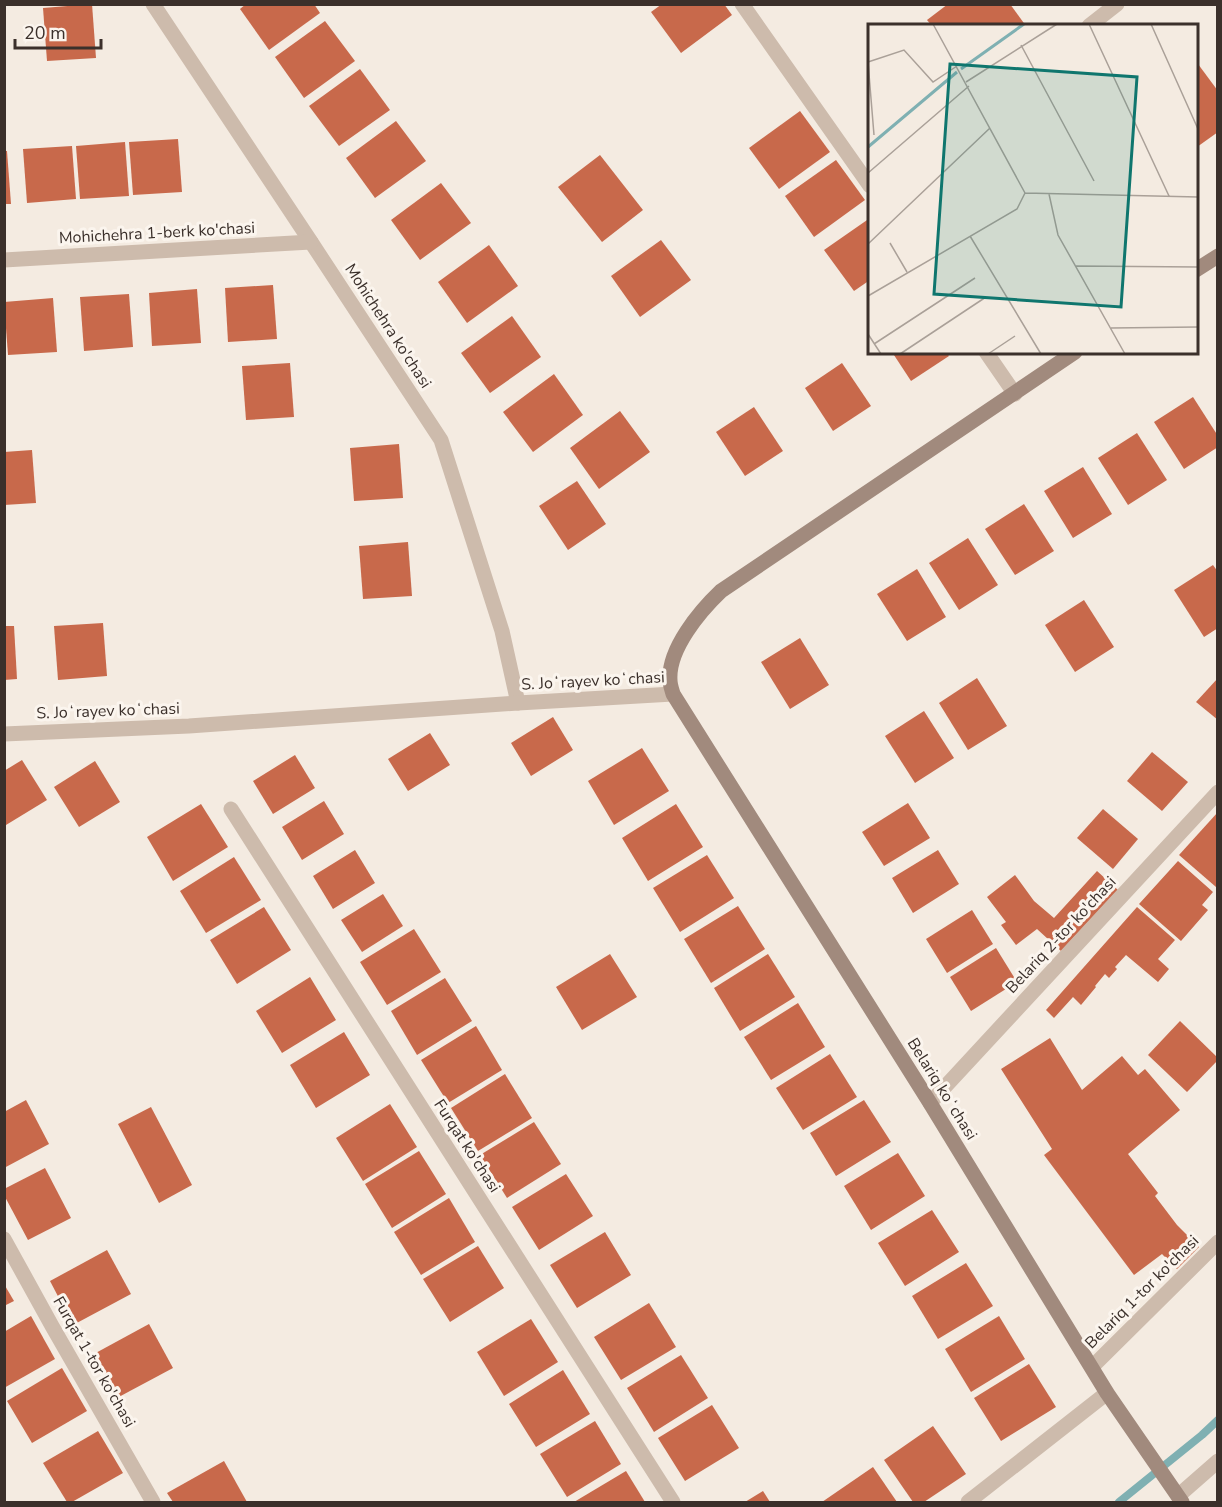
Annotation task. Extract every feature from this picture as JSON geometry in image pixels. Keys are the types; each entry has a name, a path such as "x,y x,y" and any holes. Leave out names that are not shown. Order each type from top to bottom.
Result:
{"street":[{"name":"Mohichehra ko'chasi","path":"153,4 441,440 502,631 518,703"},
{"path":"742,4 868,183"},
{"path":"1092,24 1117,4"},
{"name":"Mohichehra 1-berk ko'chasi","path":"4,260 311,242"},
{"path":"1198,269 1218,256"},
{"path":"987,354 1015,393"},
{"name":"S. Joʻrayev koʻchasi","path":"4,734 189,726 673,694 670,680 677,650 699,613 721,591 1072,354"},
{"name":"Belariq koʻchasi","path":"673,694 930,1103 1107,1393 1180,1499"},
{"name":"Belariq 2-tor ko'chasi","path":"930,1103 1218,792"},
{"name":"Furqat ko'chasi","path":"231,809 673,1503"},
{"name":"Furqat 1-tor ko'chasi","path":"4,1239 153,1503"},
{"name":"Belariq 1-tor ko'chasi","path":"1092,1367 1218,1242"},
{"path":"968,1503 1107,1393"},
{"path":"1180,1499 1218,1461"}],"building":[{"path":"92,4 96,58 47,61 43,8"},
{"path":"246,4 314,4 320,13 269,50 240,9"},
{"path":"662,4 724,4 732,15 681,53 651,12"},
{"path":"948,4 1010,4 1025,24 930,24 927,20"},
{"path":"325,21 355,61 304,98 275,57"},
{"path":"1198,64 1218,91 1218,132 1198,146"},
{"path":"360,69 390,110 339,146 309,106"},
{"path":"800,111 830,152 779,189 749,148"},
{"path":"396,121 426,161 375,198 346,158"},
{"path":"178,139 182,192 133,195 129,142"},
{"path":"125,142 129,196 80,199 76,146"},
{"path":"72,146 76,199 27,203 23,149"},
{"path":"4,151 7,151 11,204 4,204"},
{"path":"600,155 643,210 602,242 558,187"},
{"path":"836,160 865,200 814,237 785,196"},
{"path":"441,183 471,223 420,260 391,220"},
{"path":"868,219 868,281 854,291 824,250"},
{"path":"661,240 691,280 640,317 611,276"},
{"path":"489,245 518,286 467,323 438,282"},
{"path":"273,285 277,339 228,342 225,288"},
{"path":"197,289 201,343 152,346 149,293"},
{"path":"129,294 133,347 84,351 80,297"},
{"path":"53,298 57,352 8,355 4,302"},
{"path":"512,316 541,357 490,393 461,353"},
{"path":"893,354 948,354 949,356 911,381"},
{"path":"290,363 294,417 246,420 242,366"},
{"path":"842,363 871,406 833,431 805,388"},
{"path":"554,374 583,415 533,452 503,412"},
{"path":"1193,397 1218,436 1218,447 1184,469 1154,422"},
{"path":"754,407 783,451 745,476 716,432"},
{"path":"620,411 650,452 599,489 570,448"},
{"path":"1137,433 1167,480 1128,505 1098,458"},
{"path":"399,444 403,498 354,501 350,448"},
{"path":"32,450 36,503 4,505 4,452"},
{"path":"1083,467 1112,514 1073,538 1044,491"},
{"path":"577,481 606,524 568,550 539,506"},
{"path":"1024,504 1054,551 1015,575 985,529"},
{"path":"968,538 998,585 959,610 929,563"},
{"path":"408,542 412,596 363,599 359,546"},
{"path":"1213,565 1218,572 1218,628 1204,637 1174,590"},
{"path":"917,569 946,617 907,641 877,594"},
{"path":"1084,600 1114,647 1075,672 1045,625"},
{"path":"103,623 107,676 58,680 54,626"},
{"path":"4,626 14,626 17,679 4,680"},
{"path":"800,638 829,685 790,709 761,662"},
{"path":"977,678 1007,726 968,750 939,703"},
{"path":"1218,678 1218,720 1196,702"},
{"path":"924,711 954,758 915,783 885,736"},
{"path":"553,717 573,750 531,776 511,743"},
{"path":"430,733 450,765 408,791 388,759"},
{"path":"642,748 669,791 614,825 588,781"},
{"path":"1152,752 1188,782 1162,811 1127,781"},
{"path":"295,755 315,788 273,814 253,781"},
{"path":"22,760 47,800 6,825 4,822 4,771"},
{"path":"95,761 120,802 79,827 54,787"},
{"path":"324,801 344,834 302,860 282,827"},
{"path":"908,803 930,838 884,866 862,832"},
{"path":"201,804 228,847 173,881 147,837"},
{"path":"676,804 703,847 648,881 622,838"},
{"path":"1103,809 1138,839 1113,869 1077,838"},
{"path":"1218,812 1218,885 1216,887 1179,855"},
{"path":"355,850 375,883 333,909 313,876"},
{"path":"938,850 959,884 913,913 892,878"},
{"path":"707,855 734,898 680,932 653,888"},
{"path":"234,857 261,900 206,933 180,891"},
{"path":"1178,861 1213,892 1202,905 1208,910 1181,941 1139,904"},
{"path":"1097,871 1118,890 1061,951 1037,929 1016,945 1001,925 1006,922 987,897 1015,875 1034,901 1054,918"},
{"path":"383,894 403,926 362,952 341,920"},
{"path":"738,906 765,949 711,983 684,939"},
{"path":"264,907 291,950 237,984 210,940"},
{"path":"1137,907 1175,940 1158,959 1169,969 1158,982 1126,955 1109,978 1105,974 1081,1005 1073,997 1054,1018 1046,1010"},
{"path":"972,910 993,944 947,973 926,939"},
{"path":"414,929 441,972 387,1005 360,962"},
{"path":"996,948 1017,982 971,1011 950,977"},
{"path":"610,954 637,997 582,1030 556,987"},
{"path":"768,954 795,997 740,1031 714,988"},
{"path":"310,977 336,1020 282,1053 256,1011"},
{"path":"445,978 472,1021 417,1055 391,1011"},
{"path":"798,1003 825,1047 771,1080 744,1037"},
{"path":"1180,1021 1218,1058 1187,1092 1148,1055"},
{"path":"476,1026 502,1070 448,1103 421,1060"},
{"path":"344,1032 370,1075 316,1108 290,1065"},
{"path":"1050,1038 1082,1090 1122,1056 1138,1075 1145,1069 1180,1110 1128,1154 1158,1193 1155,1196 1177,1225 1199,1247 1177,1269 1162,1254 1134,1275 1044,1155 1052,1149 1001,1069"},
{"path":"830,1054 857,1097 803,1130 776,1088"},
{"path":"505,1074 532,1118 478,1151 451,1108"},
{"path":"26,1100 49,1144 4,1168 4,1112"},
{"path":"864,1100 891,1142 836,1176 810,1133"},
{"path":"390,1104 417,1147 363,1181 336,1138"},
{"path":"151,1107 192,1185 159,1203 118,1124"},
{"path":"534,1122 561,1164 507,1198 480,1155"},
{"path":"419,1151 446,1194 392,1228 365,1184"},
{"path":"898,1153 925,1196 871,1230 844,1186"},
{"path":"45,1168 71,1218 28,1240 4,1195 4,1189"},
{"path":"566,1174 593,1216 539,1250 512,1207"},
{"path":"449,1198 475,1242 421,1275 394,1232"},
{"path":"932,1210 959,1252 905,1286 878,1243"},
{"path":"605,1232 631,1275 577,1308 550,1265"},
{"path":"478,1246 504,1288 450,1322 423,1279"},
{"path":"107,1250 131,1294 73,1325 50,1281"},
{"path":"966,1263 993,1306 938,1339 912,1296"},
{"path":"4,1284 14,1301 4,1306"},
{"path":"649,1303 676,1347 621,1380 594,1337"},
{"path":"31,1316 55,1359 4,1388 4,1332"},
{"path":"999,1316 1025,1359 971,1392 945,1349"},
{"path":"531,1319 558,1362 504,1396 477,1352"},
{"path":"149,1324 173,1368 115,1399 92,1355"},
{"path":"681,1355 708,1398 654,1432 627,1388"},
{"path":"1029,1364 1056,1407 1001,1441 974,1398"},
{"path":"62,1368 87,1411 32,1443 7,1401"},
{"path":"563,1370 590,1414 536,1447 509,1404"},
{"path":"712,1405 739,1448 685,1481 658,1438"},
{"path":"595,1421 621,1464 567,1497 540,1454"},
{"path":"933,1426 966,1474 924,1502 913,1502 884,1460"},
{"path":"98,1431 123,1473 72,1502 67,1502 43,1463"},
{"path":"224,1461 247,1502 173,1502 167,1493"},
{"path":"873,1467 897,1502 822,1502"},
{"path":"626,1471 645,1502 574,1502"},
{"path":"763,1491 770,1502 745,1502"}],"waterway":[{"path":"1119,1502 1218,1420"}]}
